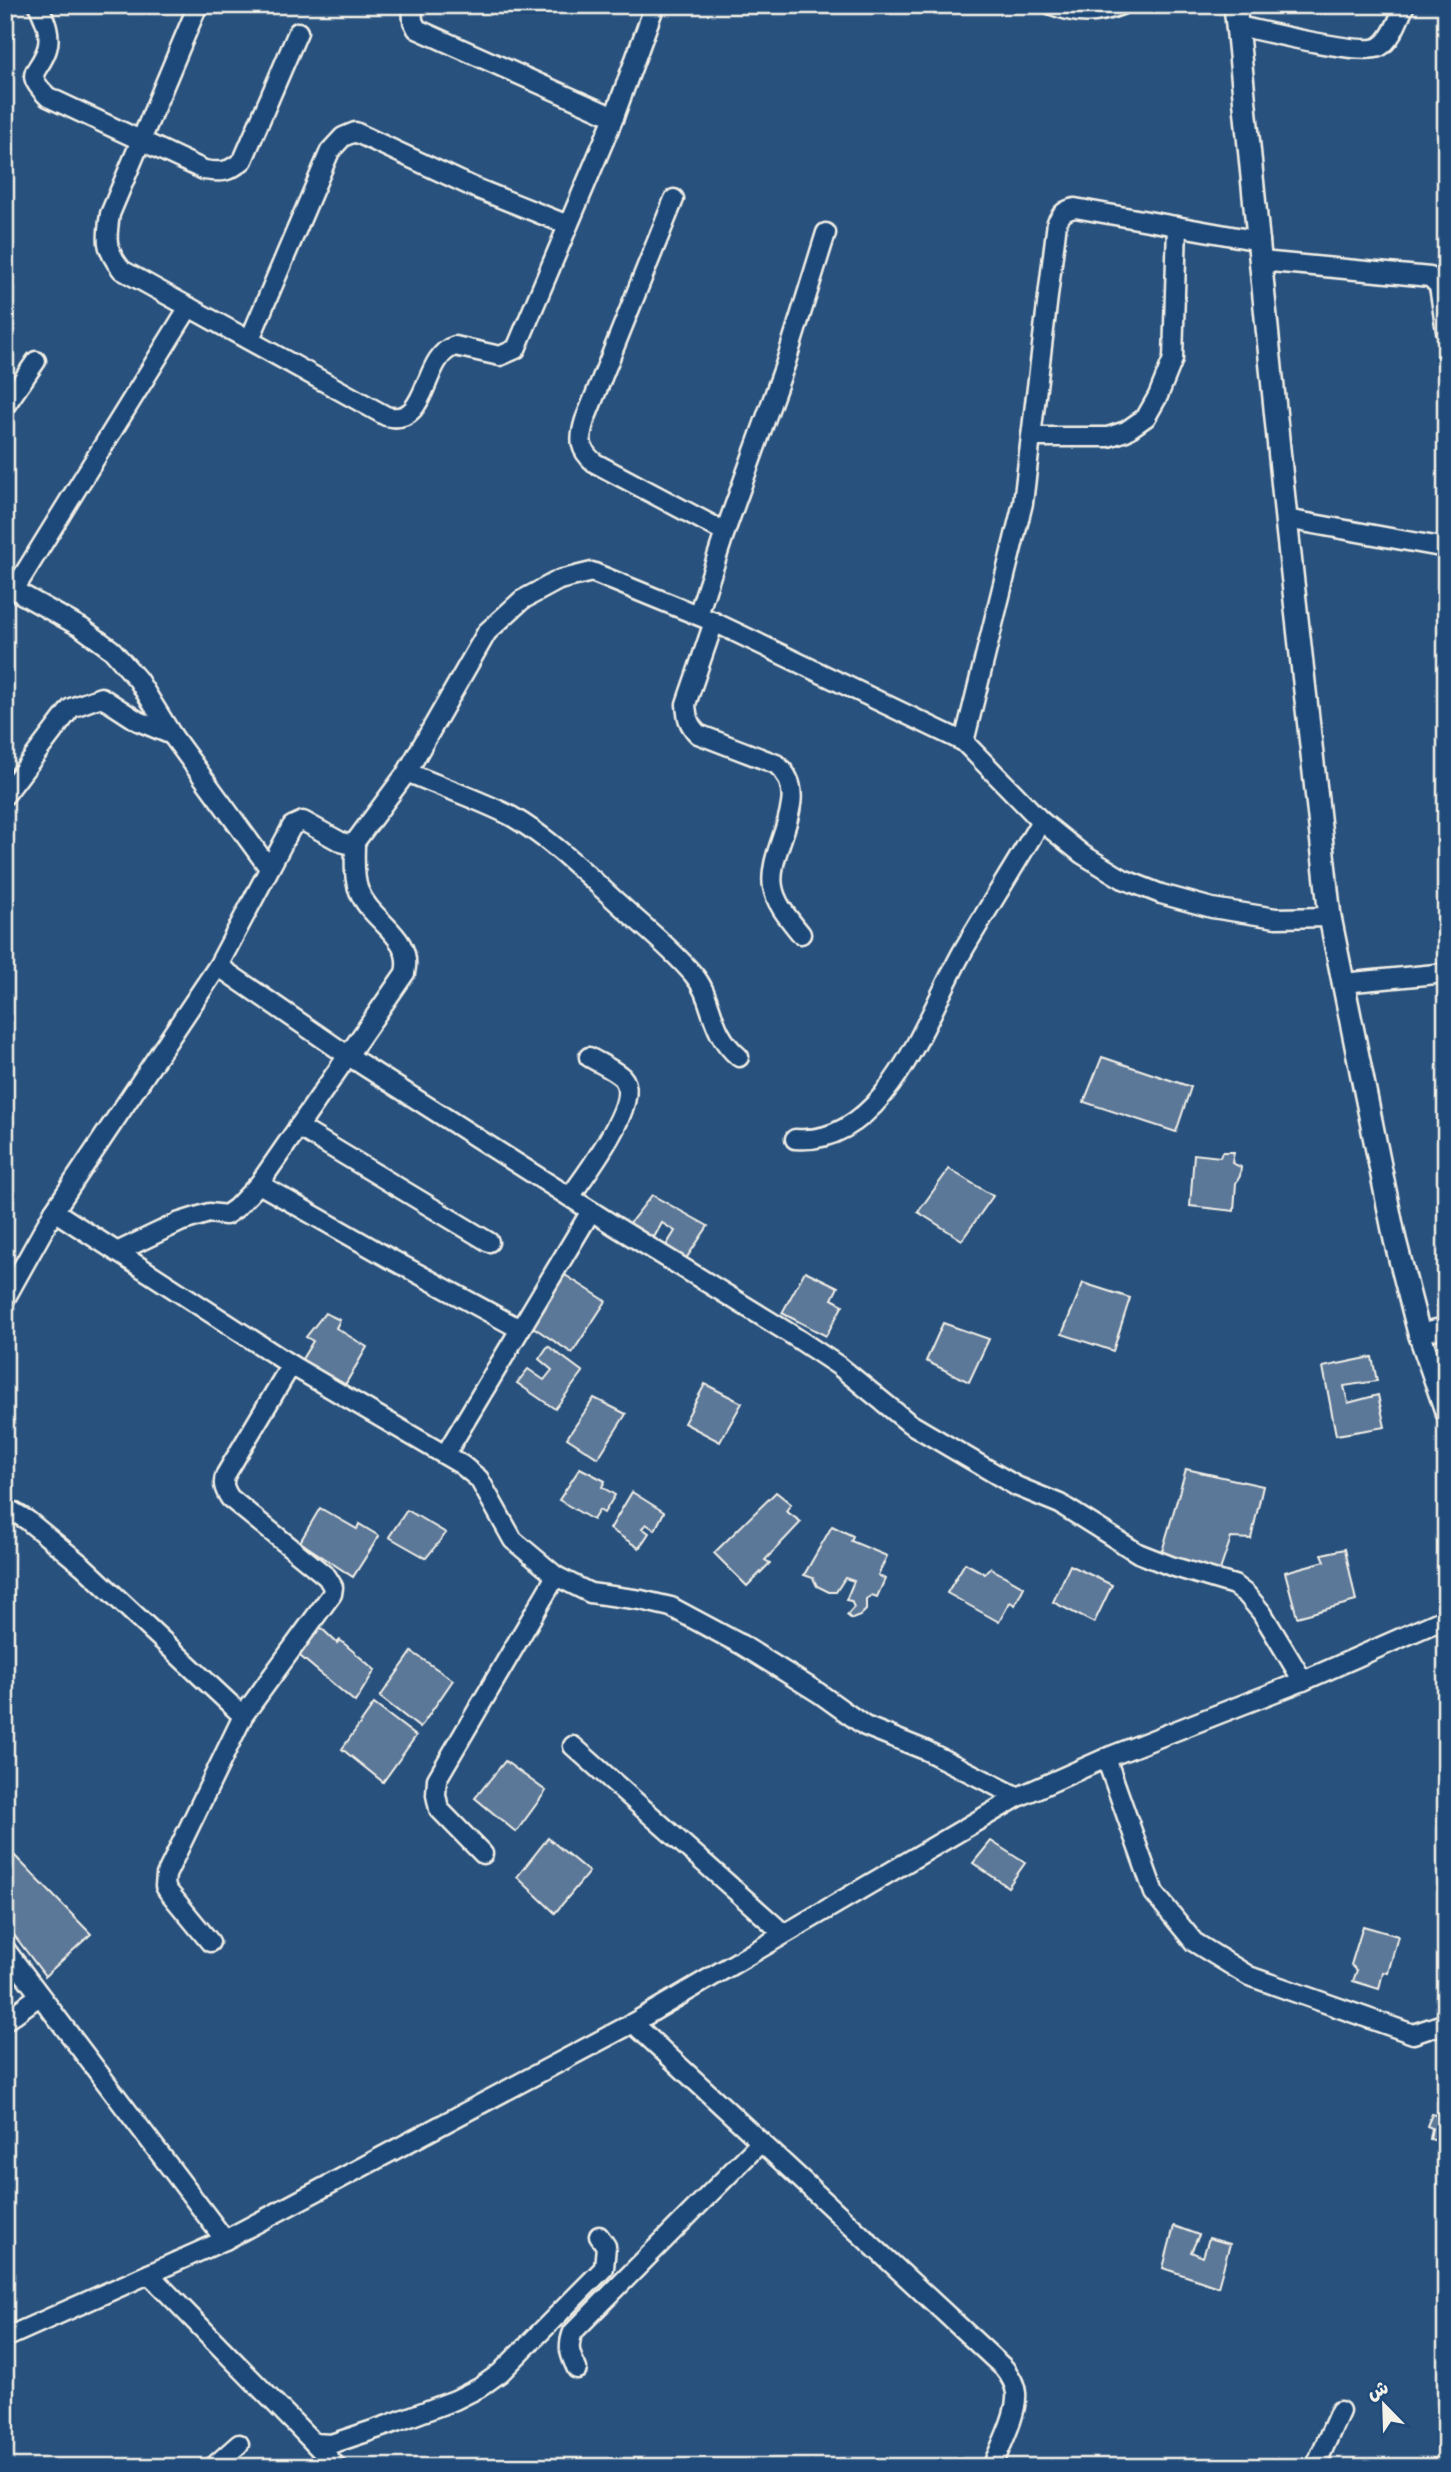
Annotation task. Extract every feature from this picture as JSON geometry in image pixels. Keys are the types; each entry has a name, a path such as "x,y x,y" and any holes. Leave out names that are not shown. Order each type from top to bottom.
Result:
{"street":[{"path":"38,5 47,27 48,48 34,73 36,85 48,97 204,170 221,173 233,169 243,160 298,32"},
{"path":"198,5 110,214 106,240 110,256 121,270 386,416 402,418 411,414 436,365 448,348 455,346 500,356 516,349 614,117 655,5"},
{"path":"412,5 417,29 614,117"},
{"path":"1052,5 1083,14 1100,13 1121,5"},
{"path":"1405,5 1387,41 1372,49 1352,48 1236,16 1286,519 1330,917 1395,1240 1419,1333 1446,1411"},
{"path":"250,340 330,151 343,136 355,132 473,187 568,225"},
{"path":"674,199 580,436 582,448 596,463 725,532"},
{"path":"964,742 1023,503 1041,345 1060,215 1075,208 1177,226 1261,251 1430,276 1438,286 1446,331"},
{"path":"1031,437 1108,438 1126,431 1146,416 1174,359 1177,226"},
{"path":"801,934 773,890 772,872 791,807 789,779 776,764 698,734 690,726 686,704 725,532 785,365 826,233"},
{"path":"189,307 10,587 82,628 112,650 138,680 172,735 269,868"},
{"path":"5,406 36,360"},
{"path":"1286,519 1446,548"},
{"path":"5,1299 54,1211 218,966 292,826 303,821 341,842 355,842 407,772 487,632 522,600 559,580 592,572 706,619 964,742 1041,821 1082,853 1123,879 1161,894 1212,908 1276,918 1330,917"},
{"path":"5,796 71,708 101,697 138,720 172,735"},
{"path":"407,772 509,816 538,833 590,877 675,954 696,977 721,1037 727,1047 739,1057"},
{"path":"795,1139 813,1141 834,1135 874,1105 890,1085 911,1053 963,950 1041,821"},
{"path":"117,1252 180,1222 208,1213 226,1214 236,1208 259,1184 405,973 405,948 364,901 359,891 355,842"},
{"path":"218,966 347,1055 839,1366 909,1423 1016,1486 1060,1504 1138,1553 1234,1585 1247,1595 1262,1613 1303,1681"},
{"path":"1343,983 1446,973"},
{"path":"570,1197 615,1129 627,1093 622,1077 589,1057"},
{"path":"298,1127 489,1242"},
{"path":"259,1184 520,1329"},
{"path":"54,1211 292,1365 462,1465 479,1479 513,1540 556,1576 590,1594 641,1600 671,1607 742,1645 819,1693 865,1726 925,1750 1018,1797"},
{"path":"445,1455 591,1211"},
{"path":"1419,1333 1446,1327"},
{"path":"210,1942 168,1891 165,1880 243,1716 332,1594 333,1587 327,1577 230,1498 223,1481 292,1365"},
{"path":"5,1507 27,1520 83,1566 243,1716"},
{"path":"484,1854 439,1809 437,1779 556,1576"},
{"path":"5,2338 225,2241 633,2024 783,1933 1018,1797 1105,1758 1303,1681 1446,1618"},
{"path":"573,1746 783,1933"},
{"path":"1105,1758 1154,1893 1194,1942 1248,1976 1413,2034 1446,2023"},
{"path":"5,1949 225,2241"},
{"path":"5,2021 39,1996"},
{"path":"633,2024 1004,2368 1012,2378 1016,2403 992,2467"},
{"path":"577,2369 569,2354 573,2332 761,2142"},
{"path":"314,2443 331,2444 455,2400 500,2373 604,2268 606,2246 600,2236"},
{"path":"149,2274 337,2467"},
{"path":"1315,2467 1340,2411"},
{"path":"213,2467 239,2444"}],"building":[{"path":"1102,1057 1191,1087 1176,1132 1084,1102"},
{"path":"1222,1152 1234,1152 1232,1163 1241,1167 1236,1183 1234,1211 1190,1206 1194,1154 1220,1157"},
{"path":"949,1169 993,1196 962,1240 918,1212"},
{"path":"652,1195 708,1226 683,1263 664,1249 675,1231 662,1223 652,1241 629,1224"},
{"path":"805,1271 838,1287 832,1299 843,1305 826,1336 782,1313"},
{"path":"565,1275 606,1301 572,1353 530,1325"},
{"path":"1083,1283 1130,1298 1113,1351 1062,1334"},
{"path":"325,1313 340,1320 336,1328 367,1347 342,1390 299,1364 313,1341 306,1337"},
{"path":"943,1323 989,1339 969,1382 926,1361"},
{"path":"548,1346 583,1372 555,1409 517,1383 528,1369 544,1380 552,1370 539,1359"},
{"path":"1372,1357 1377,1381 1344,1386 1348,1403 1378,1395 1385,1427 1336,1435 1323,1367"},
{"path":"705,1384 742,1403 720,1442 684,1423"},
{"path":"594,1398 626,1414 598,1458 567,1438"},
{"path":"580,1468 605,1481 602,1487 615,1495 604,1513 599,1510 593,1520 559,1500"},
{"path":"1186,1469 1263,1486 1251,1539 1231,1538 1219,1573 1161,1555"},
{"path":"632,1492 664,1512 655,1530 646,1524 642,1528 649,1533 639,1548 610,1529"},
{"path":"776,1492 791,1504 786,1511 801,1522 765,1560 770,1563 747,1586 714,1553"},
{"path":"320,1508 357,1529 359,1524 379,1536 353,1577 300,1542"},
{"path":"407,1510 446,1533 426,1558 389,1537"},
{"path":"832,1526 853,1536 851,1541 887,1556 878,1575 885,1579 877,1597 872,1595 866,1599 866,1610 852,1619 847,1615 854,1607 851,1601 846,1600 854,1581 845,1578 836,1592 829,1592 817,1586 813,1578 804,1575"},
{"path":"1345,1549 1356,1601 1297,1617 1285,1572 1325,1561 1322,1554"},
{"path":"965,1563 985,1574 990,1568 1024,1587 1015,1605 1010,1602 999,1622 947,1593"},
{"path":"1070,1565 1112,1585 1094,1623 1053,1602"},
{"path":"316,1623 337,1643 340,1640 375,1670 355,1702 294,1651"},
{"path":"412,1652 453,1680 420,1728 380,1697"},
{"path":"374,1704 416,1736 383,1782 342,1749"},
{"path":"505,1761 546,1791 516,1832 475,1798"},
{"path":"548,1838 589,1872 555,1913 517,1877"},
{"path":"991,1841 1025,1863 1008,1887 973,1863"},
{"path":"11,1852 91,1934 45,1976 5,1923 5,1856"},
{"path":"1363,1926 1398,1936 1388,1973 1383,1972 1379,1989 1353,1981 1357,1970 1351,1965"},
{"path":"1441,2106 1446,2108 1446,2143 1430,2139 1432,2128 1427,2126 1432,2114 1439,2116"},
{"path":"1174,2226 1199,2235 1191,2252 1203,2257 1209,2238 1230,2244 1218,2287 1163,2268"}]}
